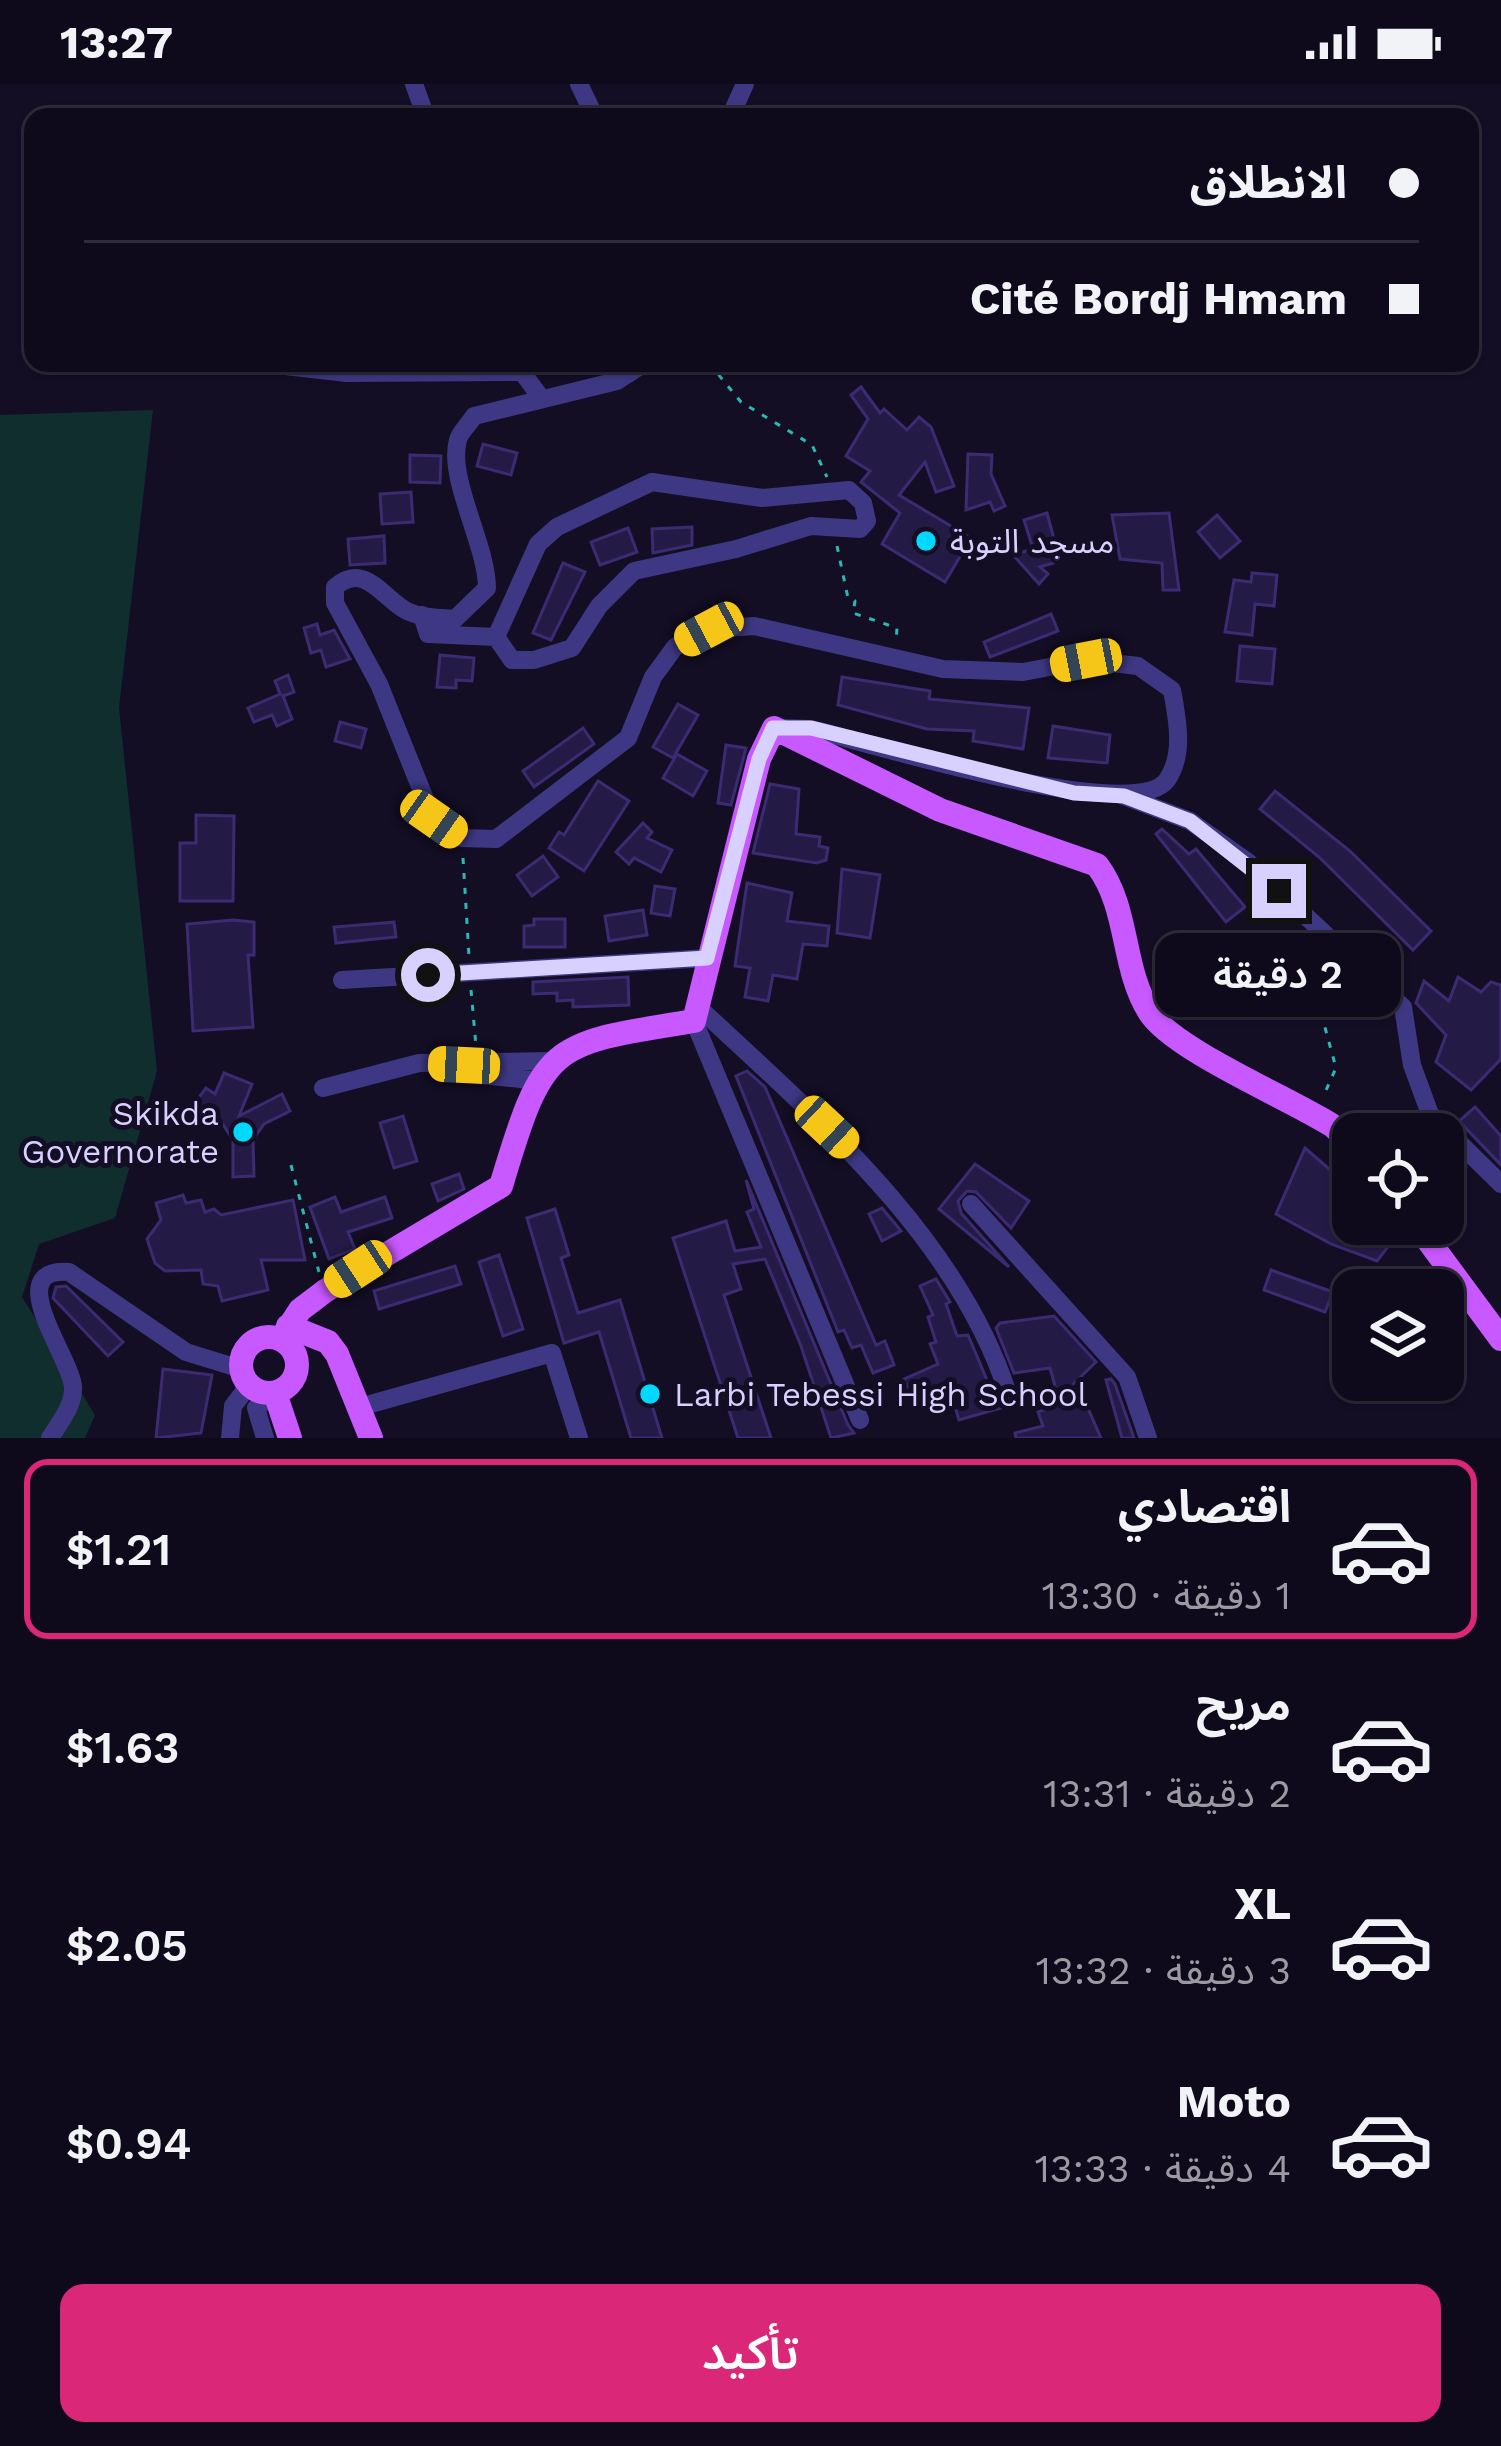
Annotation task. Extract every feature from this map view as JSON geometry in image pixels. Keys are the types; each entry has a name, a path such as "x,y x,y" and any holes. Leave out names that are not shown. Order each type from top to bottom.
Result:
{"main road":[{"path":"285,1333 322,1283 501,1186 521,1120 546,1071 576,1042 695,1013 759,759 773,728 940,810 1097,865 1112,884 1139,989 1152,1016 1182,1041 1332,1128"},
{"path":"1432,1245 1501,1339"},
{"path":"322,1283 328,1342 347,1370 371,1438"},
{"path":"275,1393 290,1384 297,1368 285,1333"},
{"path":"290,1438 275,1393 245,1377 244,1352 256,1340 285,1333 328,1342"}],"street":[{"path":"341,372 522,372 542,399"},
{"path":"632,372 617,381 474,416 458,439 458,466 487,562 487,588 455,620 408,612 364,579 353,577 334,587 335,603 379,684 434,819 461,838 496,839 628,738 653,677 675,647 709,629 754,626 943,669 1023,672 1086,660 1138,666 1172,690 1180,734 1168,779 1154,790 1124,796 1074,793 811,728 773,728"},
{"path":"652,482 762,498 849,490 863,503 867,520 860,529 811,526 634,571 599,606 572,647 557,656 512,660 496,638 538,544 557,526 652,482"},
{"path":"422,615 428,634 496,638"},
{"path":"1124,796 1190,821 1248,862 1403,1007 1412,1065 1430,1114 1501,1184"},
{"path":"342,980 707,958"},
{"path":"695,1013 860,1157 974,1312 991,1342 1008,1394"},
{"path":"695,1013 860,1420"},
{"path":"323,1088 419,1063 471,1062 546,1071"},
{"path":"971,1204 1126,1377 1148,1438"},
{"path":"50,1438 73,1394 71,1375 33,1308 35,1288 49,1274 69,1272 186,1352 245,1377 233,1406 230,1438"},
{"path":"360,1407 552,1353 579,1438"},
{"path":"265,1438 256,1408 275,1393"}],"path":[{"path":"716,372 741,402 812,446 834,489"},
{"path":"833,527 848,598 855,601 853,613 897,628 895,656"},
{"path":"461,838 471,1062"},
{"path":"1316,1115 1336,1068 1321,1013"},
{"path":"291,1165 322,1283"}],"green space":[{"path":"153,410 119,708 157,1071 115,1218 39,1244 22,1297 95,1415 85,1438 0,1438 0,415"}],"building":[{"path":"861,387 880,413 884,409 907,430 919,417 931,427 954,486 936,492 925,462 899,495 971,538 945,582 882,544 900,513 861,482 870,471 846,456 868,419 851,395"},
{"path":"483,444 517,453 511,475 477,466"},
{"path":"968,454 992,455 991,474 1005,506 994,511 990,502 966,510"},
{"path":"410,455 441,456 440,483 410,482"},
{"path":"411,492 413,522 382,524 380,494"},
{"path":"1047,513 1060,561 1040,567 1048,574 1039,584 1013,555 1033,549 1024,520"},
{"path":"1169,513 1179,590 1163,590 1162,563 1120,559 1112,515"},
{"path":"1217,515 1240,541 1220,558 1198,532"},
{"path":"692,527 692,545 653,553 652,529"},
{"path":"628,528 637,552 600,565 591,542"},
{"path":"384,536 385,563 350,565 348,539"},
{"path":"563,563 585,572 551,640 533,633"},
{"path":"1252,573 1277,575 1274,606 1255,604 1252,635 1225,632 1234,580 1251,582"},
{"path":"1051,614 1058,631 990,657 984,642"},
{"path":"317,624 320,635 334,630 350,659 326,667 321,650 311,653 304,628"},
{"path":"1240,646 1275,649 1272,684 1237,681"},
{"path":"440,655 474,658 472,681 456,680 456,688 437,687"},
{"path":"288,675 294,692 283,696 292,719 277,726 272,715 254,722 248,708 280,694 275,681"},
{"path":"842,677 930,691 929,699 1029,708 1023,749 973,741 974,731 927,729 838,705"},
{"path":"678,704 698,715 673,758 653,747"},
{"path":"340,722 366,729 361,748 335,741"},
{"path":"1053,726 1110,735 1107,763 1048,758"},
{"path":"583,728 594,744 534,787 523,771"},
{"path":"726,745 746,748 731,805 718,803"},
{"path":"677,754 707,771 693,796 663,778"},
{"path":"598,781 629,801 584,871 549,848 559,832 564,835"},
{"path":"770,784 799,789 796,834 820,837 819,846 828,848 826,860 817,863 753,853"},
{"path":"1275,791 1350,851 1431,931 1413,950 1319,857 1260,809"},
{"path":"196,815 234,816 233,901 180,901 180,843 196,843"},
{"path":"643,823 652,832 647,838 672,850 661,872 634,858 629,864 616,852"},
{"path":"1162,829 1189,854 1196,849 1245,907 1226,922 1156,834"},
{"path":"543,856 558,877 532,896 517,875"},
{"path":"842,869 880,875 870,938 837,933"},
{"path":"747,883 792,893 787,921 829,926 827,946 803,944 797,979 773,975 768,1001 745,997 750,968 735,966"},
{"path":"655,886 675,889 670,916 651,913"},
{"path":"643,910 647,935 609,941 605,916"},
{"path":"534,919 565,919 565,947 524,947 524,926 534,925"},
{"path":"254,922 254,955 248,955 253,1027 193,1031 187,924"},
{"path":"394,922 396,937 336,943 334,927"},
{"path":"1239,948 1316,961 1312,983 1236,970"},
{"path":"628,977 629,1005 573,1007 573,1000 557,1001 557,993 533,994 533,982"},
{"path":"1458,977 1481,992 1491,982 1501,985 1501,1059 1471,1090 1436,1062 1446,1035 1416,1003 1424,981 1449,1001"},
{"path":"747,1071 765,1087 876,1345 885,1341 894,1365 873,1373 861,1345 852,1348 844,1330 838,1332 736,1076"},
{"name":"Skikda Governorate","path":"224,1073 252,1084 239,1116 282,1094 290,1111 264,1124 253,1139 254,1176 233,1177 233,1140 222,1123 194,1104 206,1088 215,1094"},
{"path":"1475,1107 1501,1136 1501,1165 1464,1126 1464,1117"},
{"path":"403,1116 417,1161 394,1168 380,1123"},
{"path":"1305,1148 1332,1171 1332,1244 1276,1214"},
{"path":"975,1164 1029,1201 1011,1228 976,1192 967,1191 958,1201 961,1213 1009,1267 939,1209"},
{"path":"459,1174 464,1189 438,1201 432,1184"},
{"path":"746,1180 854,1433 831,1438 801,1346 765,1259 733,1264 741,1289 724,1295 771,1438 738,1438 673,1238 726,1221 735,1251 761,1247 747,1212 754,1209"},
{"path":"183,1195 186,1203 201,1200 205,1212 214,1209 221,1215 293,1200 305,1260 261,1260 268,1290 222,1301 218,1286 203,1284 201,1270 165,1271 155,1263 147,1239 161,1220 156,1203"},
{"path":"335,1197 341,1212 385,1197 392,1218 348,1232 355,1249 329,1259 310,1207"},
{"path":"882,1208 901,1231 882,1241 869,1214"},
{"path":"555,1209 569,1255 561,1258 578,1313 620,1300 662,1438 631,1438 599,1332 564,1343 527,1218"},
{"path":"1334,1245 1389,1245 1377,1261"},
{"path":"499,1255 523,1329 503,1336 479,1262"},
{"path":"455,1266 461,1284 379,1309 374,1291"},
{"path":"1271,1270 1332,1294 1325,1312 1264,1290"},
{"path":"936,1279 950,1302 946,1304 957,1336 968,1335 995,1399 1004,1407 959,1420 948,1384 913,1400 904,1379 938,1364 930,1344 936,1342 928,1317 933,1315 920,1286"},
{"path":"66,1286 123,1342 108,1356 53,1298 56,1287"},
{"path":"1054,1316 1096,1362 1066,1391 1079,1388 1101,1438 1016,1438 1015,1433 1043,1426 1038,1412 1060,1404 1050,1368 1014,1373 996,1328 1000,1323"},
{"path":"163,1369 212,1375 201,1433 156,1438"},
{"path":"1111,1379 1134,1438 1122,1438 1106,1380"}],"place":[{"name":"مسجد التوبة","path":"926,541"},
{"name":"Skikda Governorate","path":"243,1132"},
{"name":"Larbi Tebessi High School","path":"650,1394"}],"route":[{"path":"428,975 707,958 759,759 773,728 811,728 1074,793 1124,796 1190,821 1248,862 1279,891"}]}
